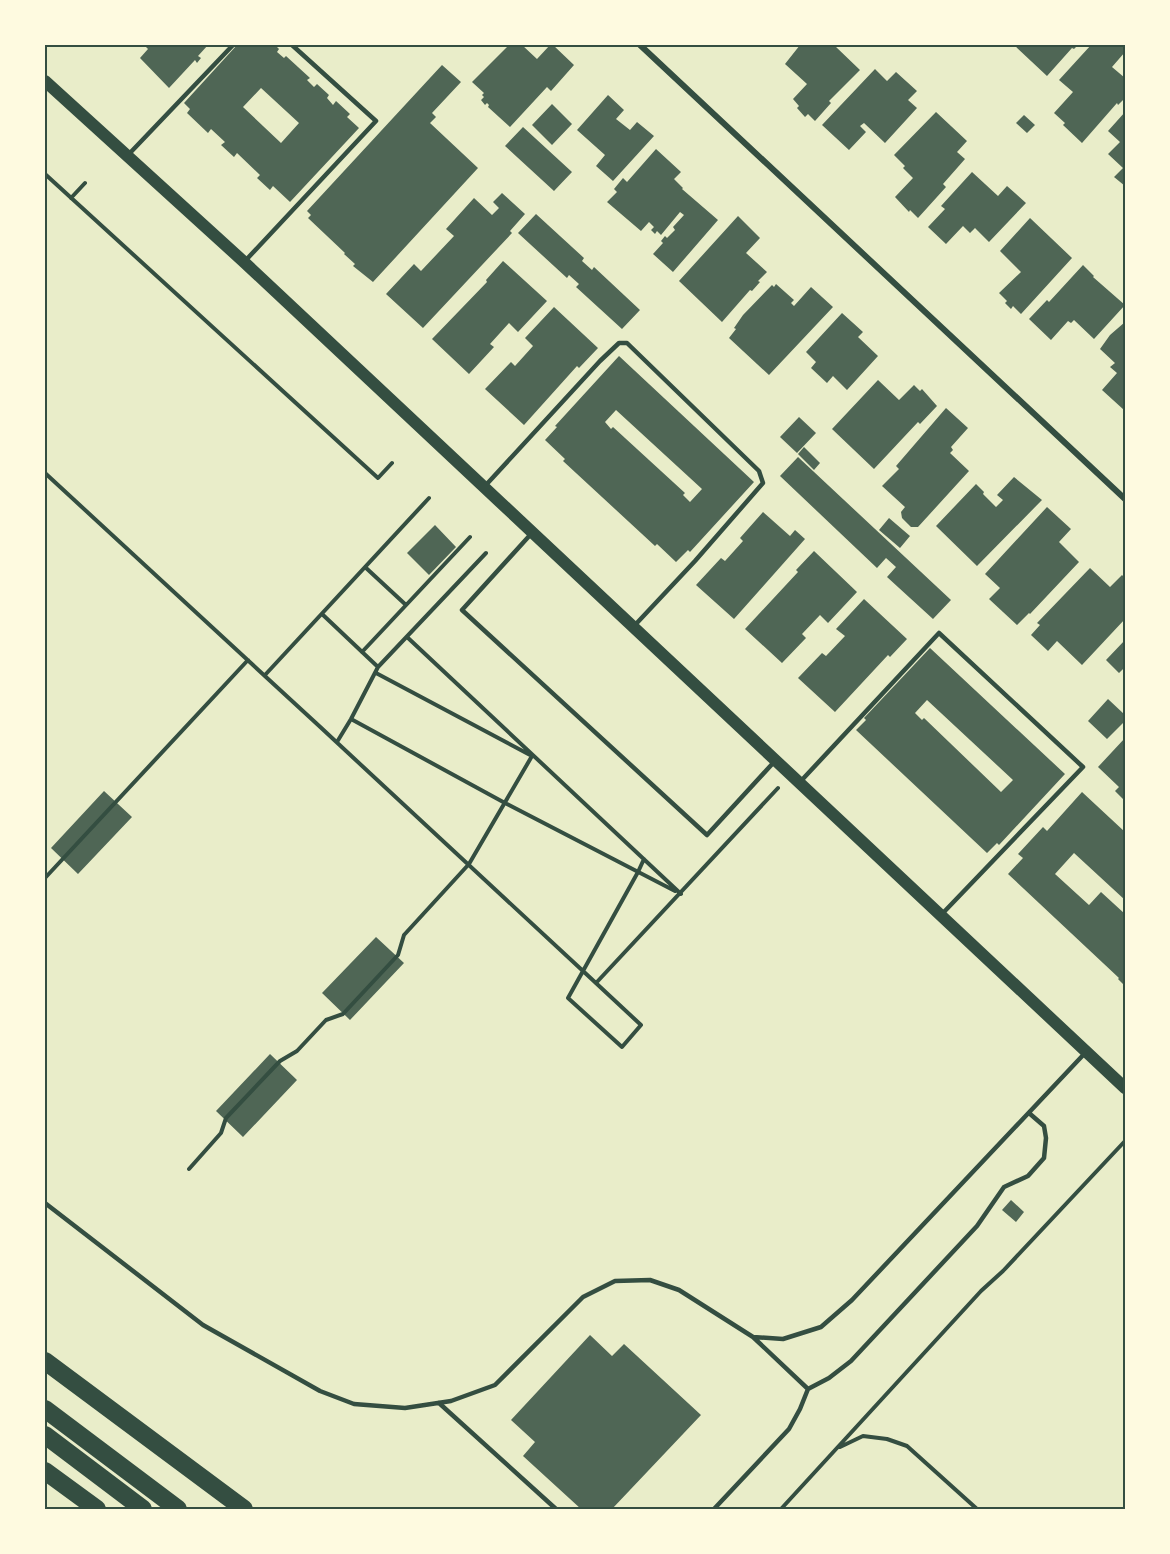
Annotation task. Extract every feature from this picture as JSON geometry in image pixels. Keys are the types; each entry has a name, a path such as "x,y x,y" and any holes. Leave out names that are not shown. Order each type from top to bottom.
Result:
{"highway":[{"path":"45,1361 244,1509"},
{"path":"45,1409 178,1509"},
{"path":"45,1435 143,1509"},
{"path":"45,1471 97,1509"}],"main road":[{"path":"45,81 244,262 1125,1088"}],"street":[{"path":"640,45 1125,499"}],"lane":[{"path":"127,157 233,45"},
{"path":"244,262 376,122 292,45"},
{"path":"483,488 600,360 620,343 627,343 759,471 763,483 633,627"},
{"path":"532,533 462,610 707,835 776,760"},
{"path":"795,778 939,633 1083,767 940,916"},
{"path":"753,1337 783,1339 821,1327 852,1300 1086,1052"},
{"path":"714,1509 789,1429 808,1389 829,1378 851,1361 977,1226 1004,1186 1028,1176 1044,1158 1046,1138 1044,1126 1029,1113"},
{"path":"45,1203 203,1325 320,1391 354,1404 405,1408 451,1401 495,1385 583,1297 615,1281 650,1280 679,1290 753,1337 808,1389"},
{"path":"439,1403 556,1509"}],"path":[{"path":"45,174 378,478 392,464"},
{"path":"72,198 85,183"},
{"path":"45,473 265,675 583,971 642,1025 622,1047 568,998 583,971 638,872 644,860"},
{"path":"265,675 429,498"},
{"path":"362,652 470,537"},
{"path":"337,742 378,667 486,553"},
{"path":"365,567 406,605"},
{"path":"321,614 378,667"},
{"path":"407,637 681,894"},
{"path":"45,878 248,660"},
{"path":"376,673 532,756"},
{"path":"351,719 681,894"},
{"path":"189,1169 221,1134 226,1119 280,1061 297,1052 326,1020 343,1014 398,955 404,935 469,864 532,756"},
{"path":"596,983 795,778"},
{"path":"781,1509 981,1291 1003,1271 1125,1141"},
{"path":"834,1451 847,1442 863,1436 887,1439 907,1446 977,1509"}],"building":[{"path":"148,45 208,45 198,56 201,58 197,63 195,60 169,88 140,58 148,49 146,47"},
{"path":"237,45 275,45 279,49 277,52 284,58 286,56 310,78 307,80 314,87 317,84 329,95 327,98 333,105 336,101 350,114 347,117 359,128 290,202 273,186 270,190 257,178 260,175 237,153 234,157 221,145 225,142 211,129 208,133 187,113 190,109 184,103","holes":["261,88 299,123 281,143 243,107"]},
{"path":"509,45 522,45 537,59 550,45 553,45 574,65 551,91 547,87 510,127 488,107 487,103 485,105 481,100 484,93 472,82"},
{"path":"800,45 836,45 860,70 829,101 831,103 815,121 808,114 805,117 793,99 807,84 785,64"},
{"path":"1014,45 1078,45 1072,48 1047,76"},
{"path":"1091,45 1121,45 1125,49 1112,67 1125,78 1125,98 1118,105 1117,103 1082,143 1054,113 1073,92 1059,80"},
{"path":"442,65 461,82 432,113 436,117 430,123 478,168 373,282 353,266 355,264 345,253 308,218 311,215 307,211"},
{"path":"875,69 887,81 896,72 917,91 908,100 917,108 885,143 864,123 860,126 866,132 849,150 822,125"},
{"path":"608,95 624,110 616,119 630,130 637,122 654,136 613,181 596,166 605,155 577,130"},
{"path":"552,104 572,124 552,145 532,125"},
{"path":"936,112 967,141 957,152 965,159 943,184 946,187 918,218 895,197 913,178 894,155"},
{"path":"1125,112 1125,186 1114,177 1123,168 1108,154 1120,142 1108,131"},
{"path":"1024,115 1035,125 1027,133 1016,123"},
{"path":"523,127 572,172 554,191 505,146"},
{"path":"656,149 681,172 674,179 682,189 718,220 673,272 653,254 663,243 661,241 665,236 667,238 675,230 673,227 684,215 680,212 661,235 657,231 655,234 651,230 654,227 649,222 641,231 607,202 617,192 614,189 623,178 627,182"},
{"path":"972,172 998,196 1007,186 1026,203 989,242 975,228 970,233 963,226 946,244 928,227 945,209 941,206"},
{"path":"502,193 525,214 510,231 512,233 423,328 386,294 414,264 421,271 454,236 446,229 474,198 492,215 499,208 493,202"},
{"path":"536,214 584,258 582,261 592,270 594,267 640,310 622,329 576,287 579,284 569,275 567,278 518,233"},
{"path":"738,216 760,238 746,253 767,272 722,322 679,281"},
{"path":"1030,218 1072,258 1021,314 1013,306 1011,309 999,293 1021,272 1000,251"},
{"path":"503,261 547,301 518,332 509,323 490,344 494,347 469,374 432,339 487,282 486,280"},
{"path":"1083,265 1125,305 1094,339 1074,320 1071,323 1068,321 1051,340 1029,319 1047,300 1049,302"},
{"path":"776,284 794,300 791,303 794,306 811,287 833,307 769,375 729,338 743,315 772,285 774,287"},
{"path":"554,307 598,348 579,368 577,366 524,425 485,389 511,362 515,366 533,346 525,338"},
{"path":"842,313 863,332 858,337 878,356 847,390 833,376 827,383 811,368 816,362 806,352"},
{"path":"1125,322 1124,410 1102,390 1117,373 1110,367 1115,363 1100,349 1110,335"},
{"path":"619,356 754,482 690,552 688,550 676,562 657,544 655,546 563,461 565,459 545,440 557,427 555,426","holes":["616,410 702,489 690,502 683,495 685,493 605,422"]},
{"path":"878,380 899,400 914,385 920,391 922,389 937,406 920,424 918,422 874,469 832,429"},
{"path":"946,408 968,428 951,447 953,450 950,453 969,471 918,527 911,527 902,518 901,512 905,507 882,486 899,469 896,466"},
{"path":"799,417 816,433 797,453 780,437"},
{"path":"804,447 820,463 814,470 798,454"},
{"path":"798,457 951,600 933,619 887,577 896,567 886,558 877,568 780,476"},
{"path":"1014,477 1042,500 977,566 936,526 976,484 996,507 1003,500 997,495"},
{"path":"1047,507 1071,529 1059,542 1079,562 1017,625 989,599 1000,588 985,574"},
{"path":"763,512 790,536 795,530 805,539 734,619 696,585 721,558 725,561 743,541 740,538"},
{"path":"889,518 910,536 900,548 879,530"},
{"path":"435,525 456,547 429,575 407,553"},
{"path":"814,551 857,592 828,623 820,615 802,634 806,638 782,663 745,629 798,572 796,570"},
{"path":"1090,568 1110,587 1122,575 1125,578 1125,619 1082,665 1057,641 1048,651 1031,635 1040,625 1037,623"},
{"path":"864,599 907,639 890,657 888,655 835,712 798,678 822,653 826,656 845,636 836,629"},
{"path":"1125,640 1125,667 1119,673 1106,660"},
{"path":"930,648 1065,774 999,845 997,843 987,853 856,730 866,720 864,718","holes":["927,700 1013,780 1001,792 924,718 922,720 915,713"]},
{"path":"1108,699 1125,715 1125,721 1107,739 1088,721"},
{"path":"1125,738 1125,801 1115,791 1119,787 1098,767"},
{"path":"104,791 132,817 78,874 51,848"},
{"path":"1082,792 1125,832 1125,900 1074,853 1055,874 1089,905 1101,892 1125,914 1125,986 1008,874 1023,858 1018,854 1043,827 1047,831"},
{"path":"376,937 404,963 350,1020 322,993"},
{"path":"270,1054 297,1080 243,1137 216,1111"},
{"path":"1011,1200 1024,1212 1016,1222 1002,1210"},
{"path":"590,1335 612,1356 624,1344 701,1415 612,1509 581,1509 523,1456 535,1442 511,1420"}]}
